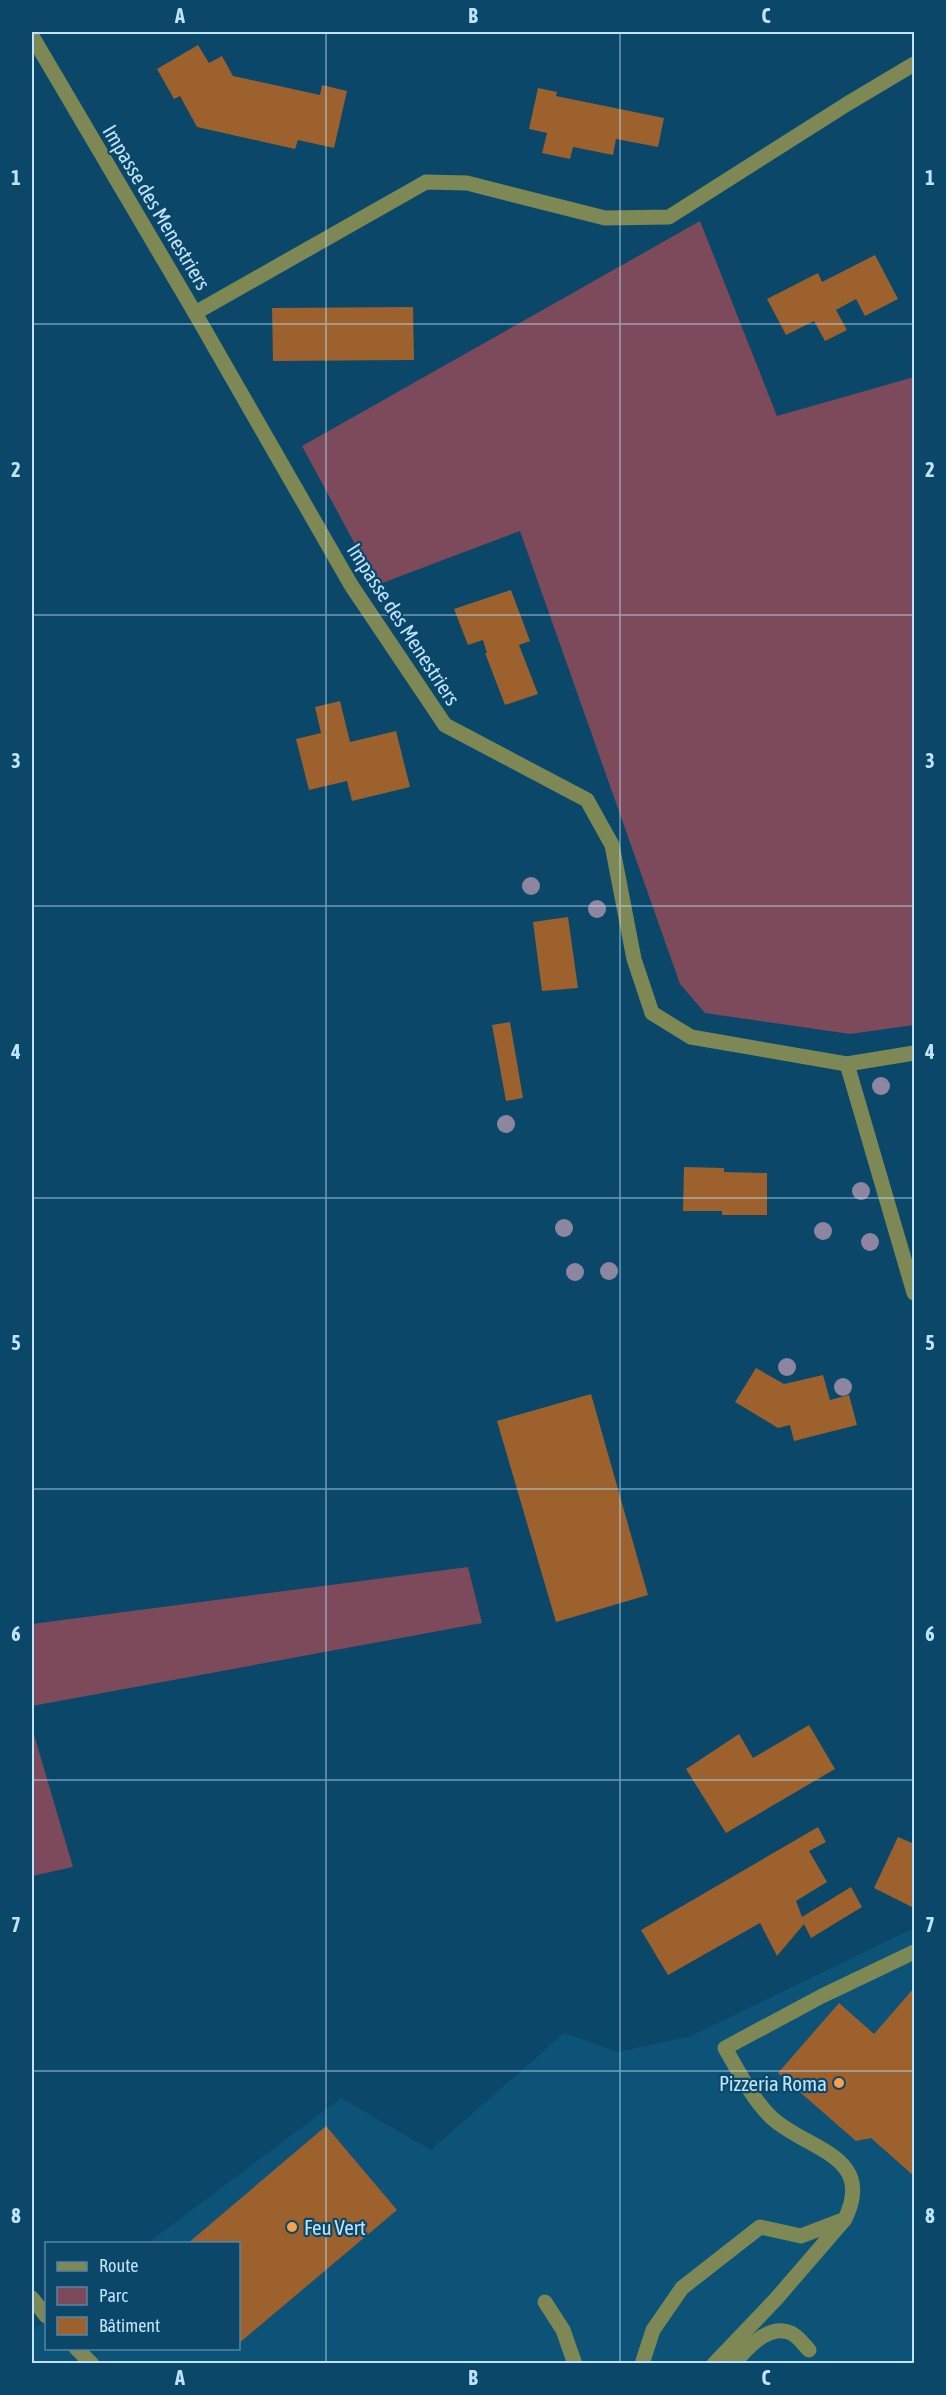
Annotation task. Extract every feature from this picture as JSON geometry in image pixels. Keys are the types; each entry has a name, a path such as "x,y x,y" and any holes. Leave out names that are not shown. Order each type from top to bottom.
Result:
{"street":[{"name":"Impasse des Menestriers","path":"32,36 351,585 445,725 587,800 612,845 634,959 652,1013 691,1037 847,1065"},
{"path":"195,313 426,182 467,183 605,218 669,217 847,104 915,64"},
{"path":"915,1053 847,1065 915,1293"},
{"path":"714,2364 776,2299 845,2219 852,2205 855,2190 849,2171 839,2161 773,2118 753,2095 725,2048 822,1996 915,1952"},
{"path":"642,2364 653,2330 682,2288 760,2227 801,2236 845,2219"},
{"path":"32,2298 45,2315"},
{"path":"545,2302 563,2330 575,2364"},
{"path":"734,2364 761,2337 779,2330 793,2333 809,2350"},
{"path":"77,2350 92,2364"}],"shaded area":[{"path":"914,1928 914,2363 32,2364 32,2331 45,2321 45,2350 240,2350 240,2242 149,2242 341,2098 431,2150 564,2033 618,2052 691,2036"}],"green space":[{"path":"700,221 777,416 914,377 914,1025 850,1034 705,1013 680,984 520,531 377,585 302,446"},
{"path":"468,1567 482,1623 32,1706 32,1624"},
{"path":"32,1728 73,1867 32,1876"}],"building":[{"path":"198,45 209,63 222,56 233,76 320,95 322,85 347,91 334,148 298,140 295,149 197,127 180,96 174,99 157,69"},
{"path":"538,88 557,92 556,96 664,118 658,147 616,139 613,155 573,147 570,159 542,153 547,133 529,129"},
{"path":"875,255 898,299 865,316 856,299 836,310 847,330 825,341 814,321 786,335 767,299 818,273 822,282"},
{"path":"413,307 414,360 273,361 272,308"},
{"path":"511,590 530,641 519,645 538,694 505,705 485,653 487,653 483,640 468,645 454,609"},
{"path":"340,701 350,742 396,731 410,787 352,801 347,781 309,790 296,739 321,733 315,707"},
{"path":"568,917 578,988 542,991 533,922"},
{"path":"510,1022 523,1098 506,1101 492,1025"},
{"path":"684,1167 724,1168 724,1172 767,1173 767,1215 722,1215 722,1211 683,1211"},
{"path":"756,1368 784,1384 823,1375 830,1400 849,1395 857,1425 794,1441 790,1425 778,1428 735,1402"},
{"path":"591,1394 648,1595 556,1622 497,1421"},
{"path":"809,1725 835,1769 726,1833 686,1769 739,1734 753,1758"},
{"path":"818,1827 826,1842 809,1851 827,1882 796,1901 802,1917 851,1887 862,1907 811,1938 804,1924 777,1956 760,1923 668,1975 641,1930"},
{"path":"898,1837 912,1843 914,1837 914,1908 874,1888"},
{"path":"914,1988 914,2176 871,2138 856,2141 778,2073 839,2003 874,2034"},
{"name":"Feu Vert","path":"326,2126 397,2210 240,2342 240,2242 189,2242"}],"place":[{"name":"Pizzeria Roma","path":"839,2083"},
{"name":"Feu Vert","path":"292,2227"}]}
